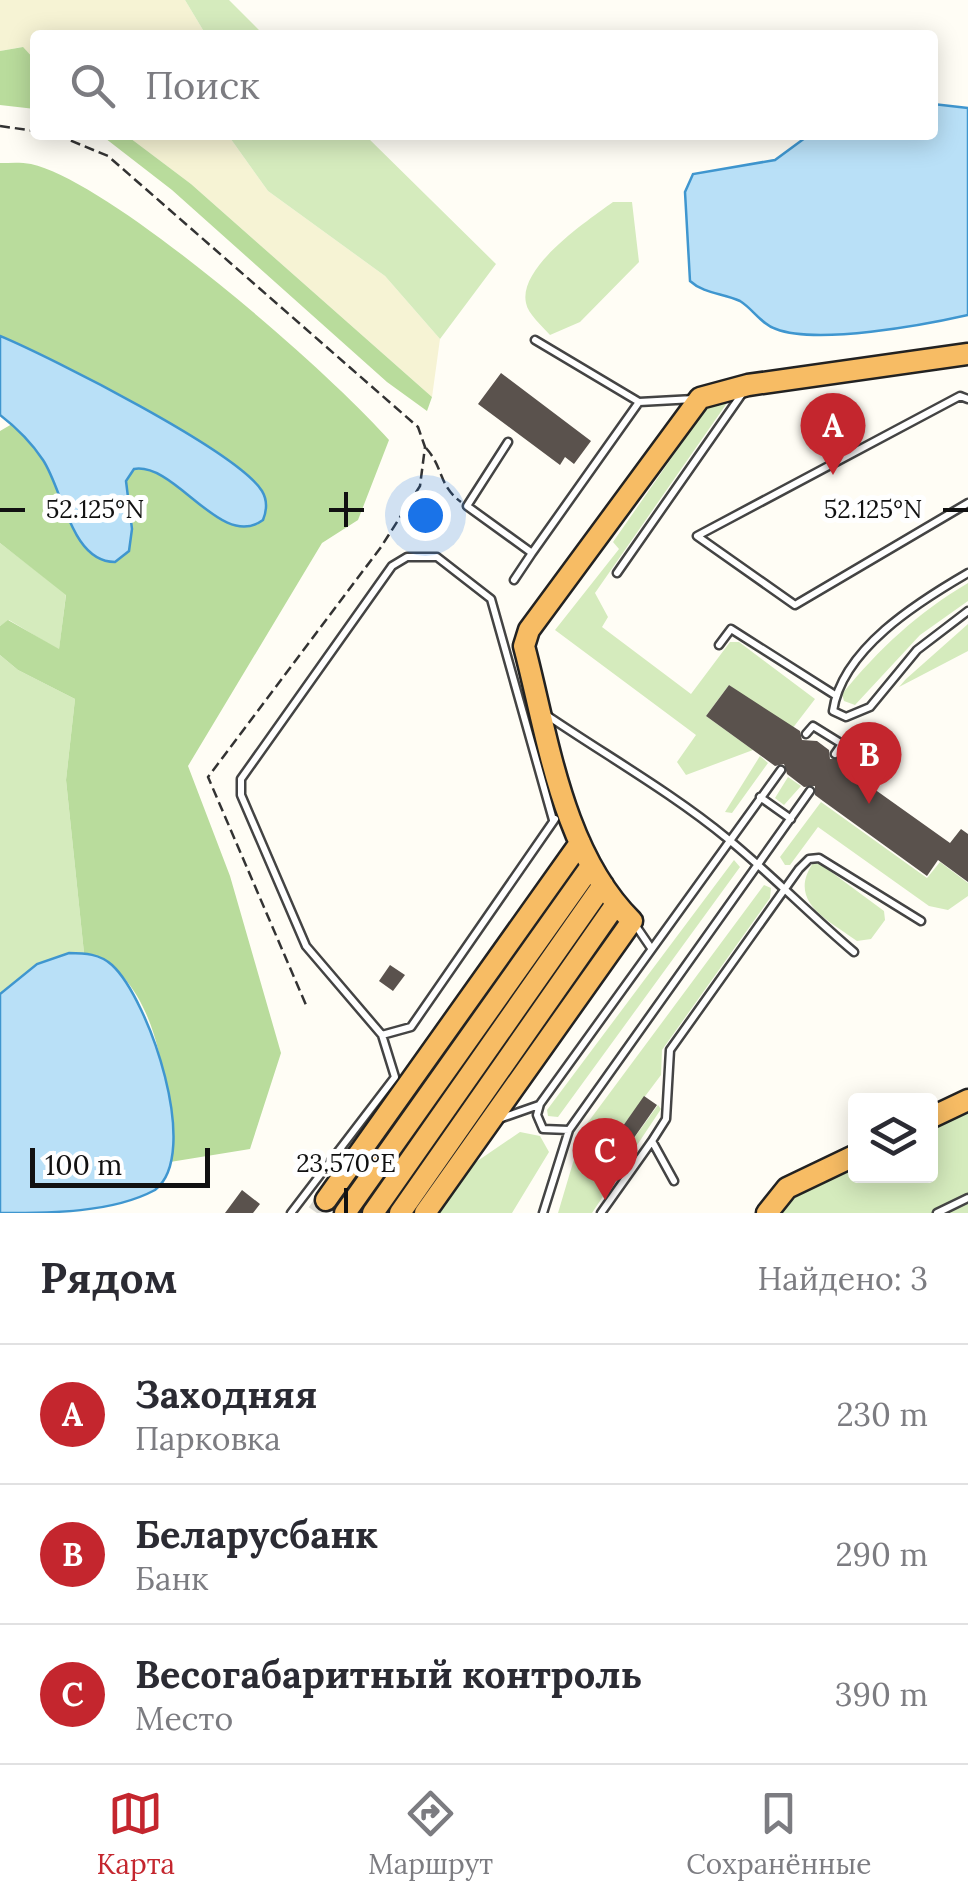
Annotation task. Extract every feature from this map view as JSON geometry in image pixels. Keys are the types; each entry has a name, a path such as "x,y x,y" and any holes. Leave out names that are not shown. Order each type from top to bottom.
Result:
{"highway":[{"path":"425,1213 492,1122 602,879 541,712 524,646 528,630 700,398 748,386 968,354"},
{"path":"336,1206 602,879"},
{"path":"358,1213 602,879"},
{"path":"373,1213 602,879"},
{"path":"386,1213 602,879"},
{"path":"400,1213 602,879"},
{"path":"410,1213 602,879"},
{"path":"938,1114 968,1100"},
{"path":"766,1213 787,1188 848,1158"}],"lane":[{"path":"535,340 639,402 700,398"},
{"path":"617,572 748,386"},
{"path":"968,399 960,396 697,536 795,605 968,502"},
{"path":"514,580 639,402"},
{"path":"508,442 467,506 532,553"},
{"path":"291,1213 394,1077 382,1034 306,946 240,795 246,766 392,566 407,557 437,558 491,599 518,707 553,820"},
{"path":"968,573 908,609 836,687 832,710 846,718 870,707 917,650 968,612"},
{"path":"719,645 730,629 835,696"},
{"path":"518,707 541,712 728,839 787,886 800,906 854,952"},
{"path":"806,734 813,726 842,744 835,754"},
{"path":"569,1130 543,1130 536,1116 540,1104 781,770"},
{"path":"543,1213 569,1130 810,791"},
{"path":"760,797 791,819"},
{"path":"553,820 570,826 651,948"},
{"path":"382,1034 411,1027 553,820"},
{"path":"601,1213 666,1119 670,1050 809,859 819,858 921,922"},
{"path":"492,1122 540,1104"},
{"path":"652,1141 674,1181"},
{"path":"937,1213 968,1198"}],"path":[{"path":"0,126 30,130"},
{"path":"69,140 108,156 418,427 425,447 436,459 445,490 467,506"},
{"path":"306,1005 208,777 381,546 420,486 425,447"}],"shaded area":[{"path":"0,0 185,0 203,30 30,30 30,55 22,47 0,51"},
{"path":"133,140 232,140 268,191 385,276 440,339 432,397 191,184"}],"green space":[{"path":"185,0 229,0 259,30 203,30"},
{"path":"23,47 30,55 30,108 0,105 0,51"},
{"path":"107,140 133,140 191,184 432,397 427,411 387,382 172,190"},
{"path":"232,140 370,140 496,264 440,339 385,276 268,191"},
{"path":"0,163 31,164 67,178 165,242 272,328 389,440 358,520 322,543 188,766 230,876 281,1053 250,1149 170,1162 163,1073 145,1011 130,985 110,965 84,953 66,780 75,699 18,670 0,655 0,626 8,620 59,649 66,595 0,543 0,431 12,424 35,449 47,466 80,540 101,559 115,562 132,529 126,481 134,469 154,470 216,516 257,525 266,513 265,498 244,472 180,428 0,336"},
{"path":"613,202 632,202 639,262 580,322 550,335 532,316 526,303 526,289 543,260 557,246"},
{"path":"727,403 595,593 608,617 602,627 691,694 730,642 739,642 815,699 792,729 729,685 706,716 753,750 686,775 677,762 696,735 555,630 619,549 613,542 707,407"},
{"path":"0,543 66,594 59,650 9,620 0,626"},
{"path":"968,583 968,601 920,635 855,705 844,701 842,694 885,647 915,619"},
{"path":"968,624 968,651 899,687 906,679"},
{"path":"0,655 18,670 75,699 66,780 84,953 69,953 0,994"},
{"path":"760,756 768,763 732,813 725,812"},
{"path":"788,777 801,786 784,805 775,798"},
{"path":"821,802 927,878 940,862 968,883 968,896 948,910 929,906 818,827 790,865 785,865 780,857"},
{"path":"734,860 740,867 558,1117 548,1116 547,1110"},
{"path":"815,860 884,911 885,920 871,939 857,941 814,908 805,887"},
{"path":"764,885 771,888 770,898 662,1050 661,1075 610,1143 624,1152 658,1105 661,1109 592,1213 558,1213 583,1129"},
{"path":"968,1109 968,1213 773,1213 790,1198 848,1169 848,1183 938,1183 938,1124"},
{"path":"520,1132 540,1136 549,1152 512,1213 431,1213 476,1162"}],"water":[{"path":"938,105 968,108 968,315 871,332 794,333 771,327 740,301 690,281 685,192 693,174 775,160 802,140 938,140"},
{"path":"0,336 59,363 218,453 262,491 266,506 263,520 247,526 231,524 166,478 150,470 134,469 126,481 132,529 129,551 115,562 100,559 78,538 43,460 0,415"},
{"path":"69,953 107,961 141,1009 165,1077 172,1112 173,1144 168,1171 155,1190 120,1203 60,1212 0,1213 0,994 37,964"}],"building":[{"path":"501,373 591,441 574,464 565,457 560,465 478,404"},
{"path":"729,685 800,731 802,740 817,741 829,750 830,759 840,758 846,769 950,843 961,829 968,834 968,882 938,860 927,876 815,795 815,786 804,787 787,774 784,764 775,766 706,716"},
{"path":"390,965 405,975 393,991 379,981"},
{"path":"644,1096 657,1105 624,1152 611,1143"},
{"path":"242,1190 260,1204 253,1213 225,1213"}],"tunnel":[{"path":"317,1213 326,1200"}],"place":[{"name":"Заходняя","path":"833,475"},
{"name":"Беларусбанк","path":"869,804"},
{"name":"Весогабаритный контроль","path":"605,1200"}]}
